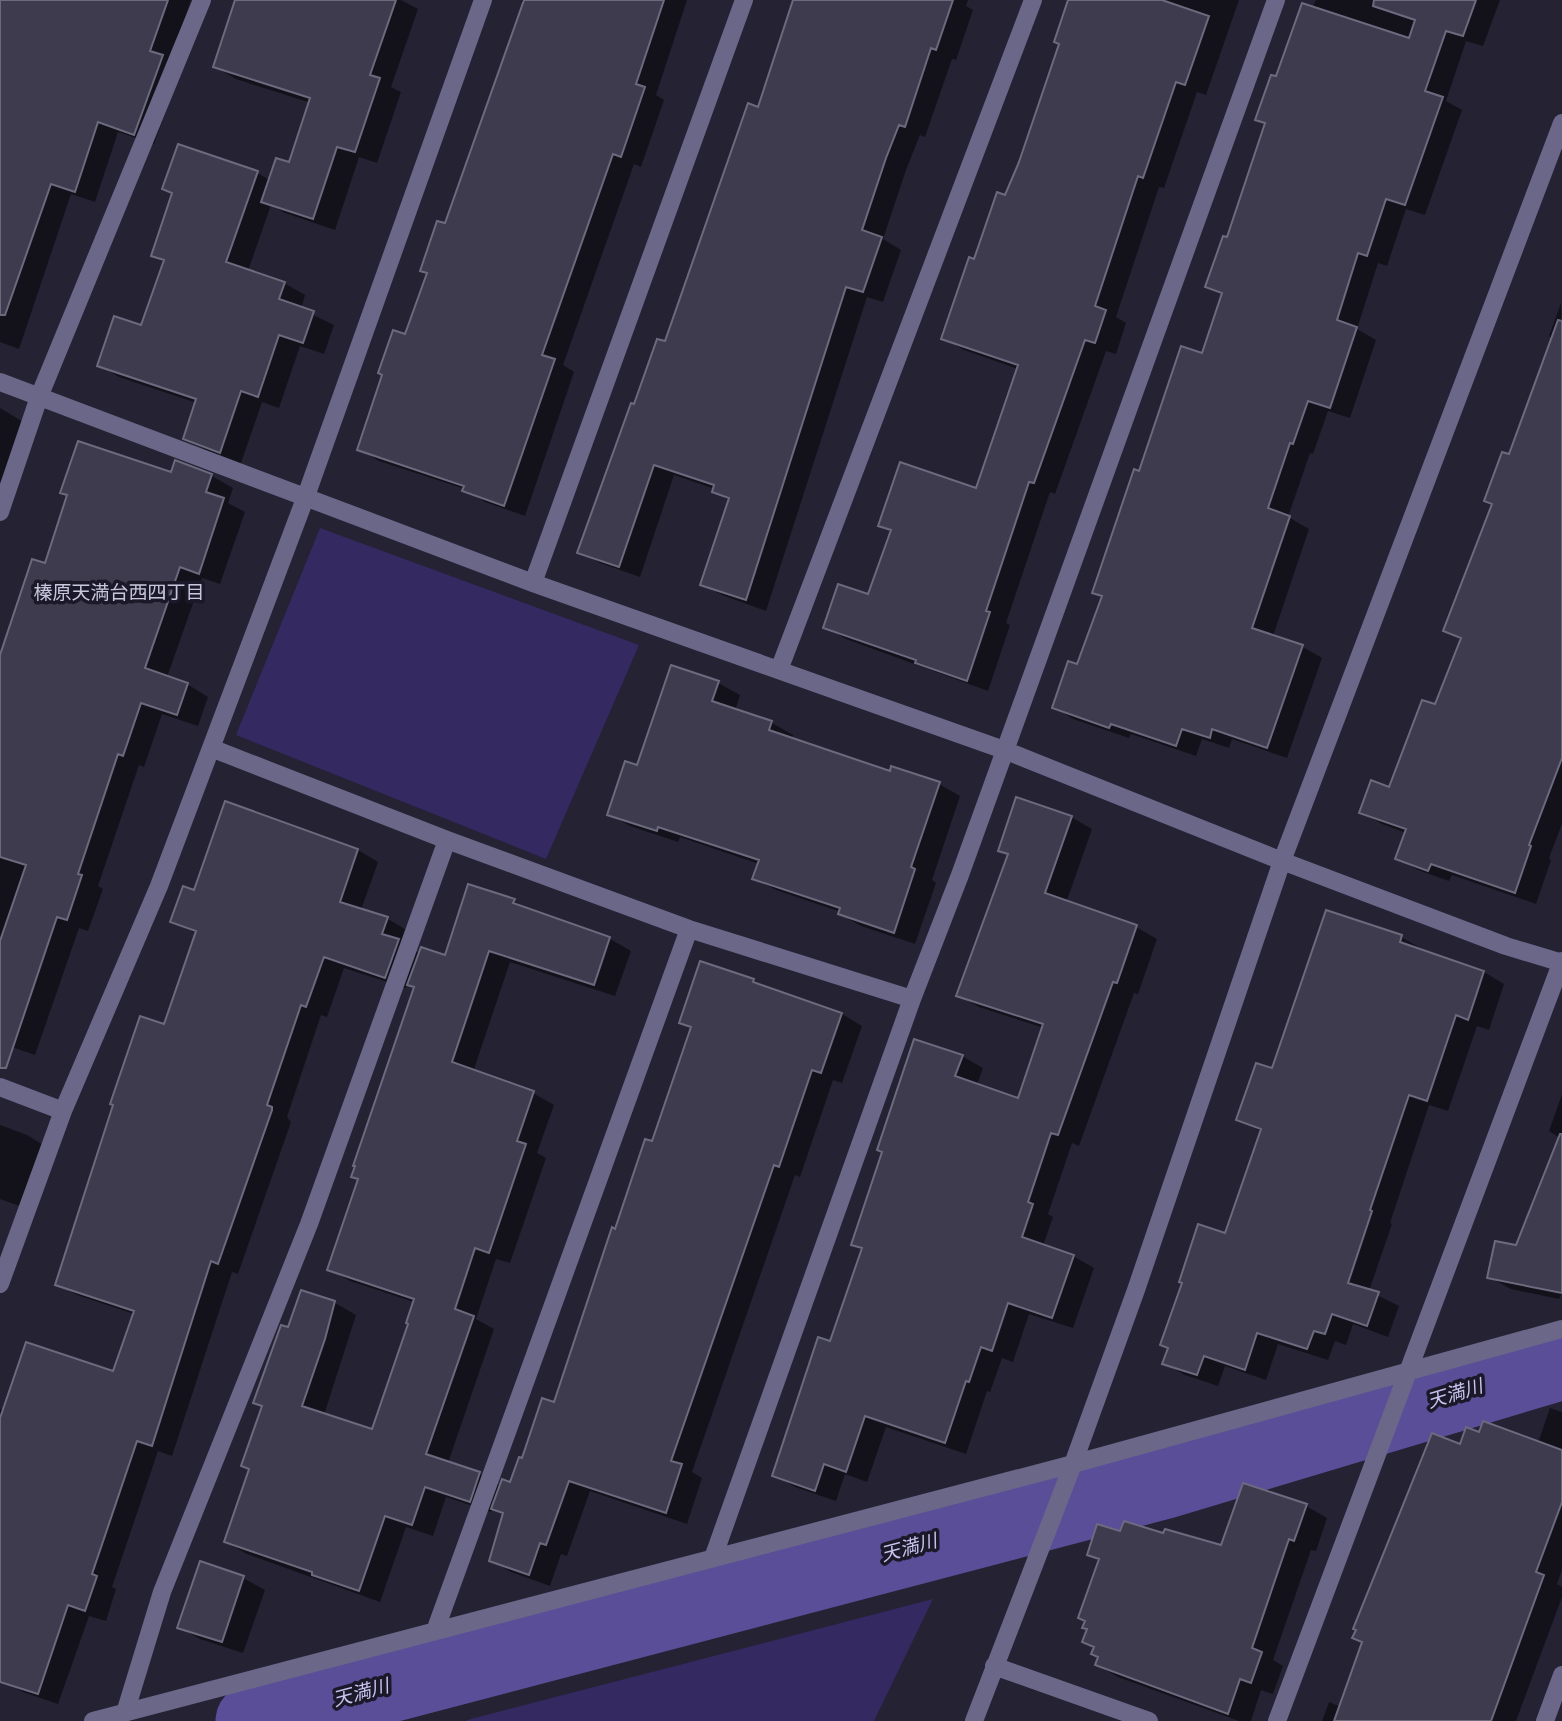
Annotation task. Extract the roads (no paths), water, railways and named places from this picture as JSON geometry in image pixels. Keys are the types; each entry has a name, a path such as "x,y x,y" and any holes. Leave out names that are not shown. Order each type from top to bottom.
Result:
{"street":[{"path":"0,512 39,397 202,0"},
{"path":"0,1284 63,1111 159,886 306,496 483,0"},
{"path":"533,583 744,0"},
{"path":"779,670 1033,0"},
{"path":"713,1558 912,999 960,875 1276,0"},
{"path":"974,1721 1073,1464 1140,1277 1282,861 1562,123"},
{"path":"0,382 533,583 1004,750 1282,861 1506,946 1562,962 1277,1721"},
{"path":"211,748 447,840 689,929 912,999"},
{"path":"125,1713 162,1592 309,1224 447,840"},
{"path":"435,1631 689,929"},
{"path":"0,1087 63,1111"},
{"path":"93,1721 1073,1464 1562,1329"},
{"path":"994,1666 1149,1721"},
{"path":"1545,1721 1562,1675"}],"waterway":[{"name":"天満川","path":"253,1721 1162,1482 1562,1362"}],"district":[{"name":"榛原天満台西四丁目","path":"119,593"}]}
